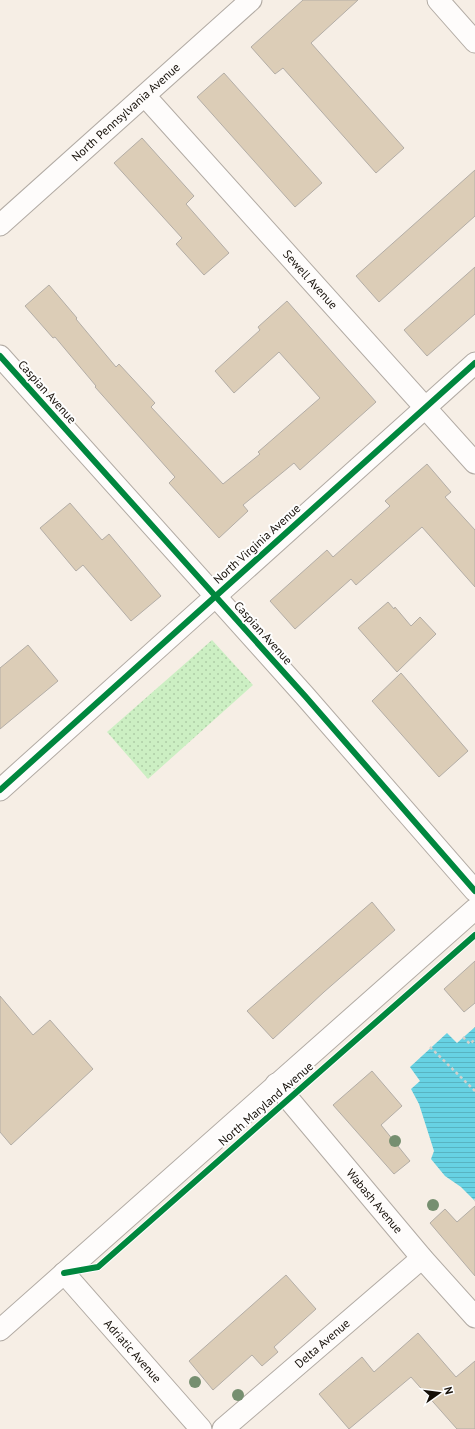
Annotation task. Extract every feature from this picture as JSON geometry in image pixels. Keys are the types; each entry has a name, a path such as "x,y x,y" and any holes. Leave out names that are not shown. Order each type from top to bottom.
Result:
{"street":[{"name":"North Pennsylvania Avenue","path":"0,225 251,0"},
{"path":"438,0 475,42"},
{"name":"Sewell Avenue","path":"145,96 475,463"},
{"name":"Caspian Avenue","path":"0,356 216,596 475,891"},
{"name":"North Virginia Avenue","path":"0,790 475,363"},
{"name":"North Maryland Avenue","path":"0,1330 475,908"},
{"name":"Wabash Avenue","path":"276,1084 422,1258 475,1317"},
{"name":"Delta Avenue","path":"224,1429 422,1258"},
{"name":"Adriatic Avenue","path":"64,1273 201,1429"}],"path":[{"path":"464,1037 470,1044 475,1039"},
{"path":"430,1047 475,1091"}],"green space":[{"path":"212,640 253,685 148,779 107,732"}],"water":[{"path":"475,1027 475,1201 461,1187 445,1176 431,1159 434,1151 419,1104 411,1089 420,1081 410,1067 447,1033 457,1043"}],"building":[{"path":"303,0 358,0 311,43 404,148 376,173 283,68 275,74 251,47"},
{"path":"224,73 322,183 295,207 197,97"},
{"path":"142,138 194,196 186,204 229,253 204,275 176,244 182,238 114,163"},
{"path":"475,170 475,216 379,302 356,276"},
{"path":"475,267 475,314 427,356 404,330"},
{"path":"49,285 116,367 119,364 155,403 151,407 223,484 260,454 258,452 320,398 279,352 234,393 215,371 260,330 258,327 287,301 376,402 300,470 294,463 243,505 248,511 219,538 169,483 175,477 95,387 96,386 55,337 53,338 25,306"},
{"path":"427,464 451,492 445,497 475,530 475,587 422,527 356,585 351,579 295,629 270,601 327,550 333,557 390,506 385,501"},
{"path":"70,503 102,540 109,534 161,596 131,621 83,565 76,571 40,528"},
{"path":"388,602 394,609 395,607 411,626 420,617 436,634 397,672 358,628"},
{"path":"28,645 58,681 0,729 0,668"},
{"path":"401,673 468,751 439,777 372,701"},
{"path":"372,902 395,930 273,1039 247,1011"},
{"path":"475,961 475,1003 464,1012 444,989"},
{"path":"0,996 33,1035 50,1020 93,1069 11,1145 0,1132"},
{"path":"372,1071 402,1106 381,1125 410,1161 394,1174 333,1105"},
{"path":"475,1206 475,1276 430,1223 445,1209 457,1222"},
{"path":"286,1275 316,1309 274,1347 278,1352 262,1366 252,1355 213,1390 189,1361"},
{"path":"418,1333 456,1377 475,1361 475,1429 457,1429 411,1377 349,1429 319,1394 362,1357 374,1372"}],"cycle path":[{"path":"0,356 305,696 475,891"},
{"path":"0,790 475,363"},
{"path":"64,1273 98,1267 475,935"}]}
